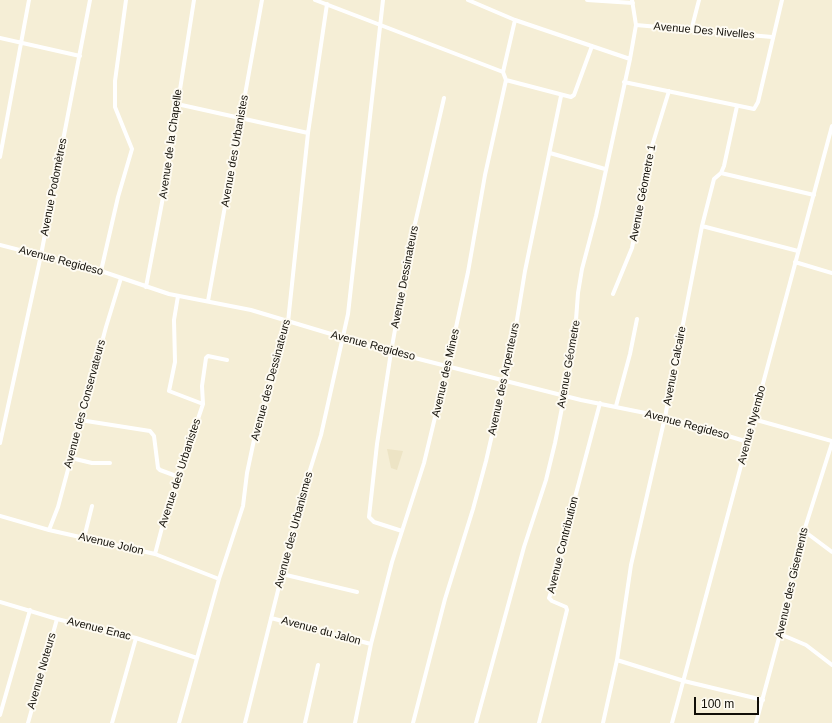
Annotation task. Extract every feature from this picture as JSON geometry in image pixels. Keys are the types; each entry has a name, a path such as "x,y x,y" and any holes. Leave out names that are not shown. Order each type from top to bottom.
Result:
{"street":[{"path":"0,157 29,0"},
{"name":"Avenue Podomètres","path":"0,443 41,255 90,0"},
{"path":"101,271 118,197 132,149 131,142 118,119 114,99 115,76 126,0"},
{"name":"Avenue de la Chapelle","path":"146,287 164,192 194,0"},
{"name":"Avenue des Urbanistes","path":"208,301 262,0"},
{"path":"315,0 503,72"},
{"path":"343,338 348,314 383,0"},
{"path":"468,0 515,20 630,59"},
{"path":"587,0 632,2"},
{"path":"691,31 699,0"},
{"path":"624,82 737,106 756,108 782,0"},
{"name":"Avenue Géometre","path":"476,723 524,547 546,480 575,338 580,280 596,216 630,59 636,25 632,2"},
{"name":"Avenue des Dessinateurs","path":"179,723 219,579 243,506 247,473 258,421 276,370 288,322 308,133 327,4"},
{"path":"515,20 503,72 506,80 571,98 574,95 592,46"},
{"name":"Avenue Des Nivelles","path":"636,25 772,37"},
{"path":"0,38 80,56"},
{"name":"Avenue des Mines","path":"355,723 371,644 402,531 424,463 448,365 470,264 485,174 506,80"},
{"name":"Avenue Géometre 1","path":"613,294 632,248 652,146 669,91"},
{"name":"Avenue des Arpenteurs","path":"413,723 445,599 481,479 505,380 561,96"},
{"name":"Avenue Dessinateurs","path":"402,531 374,522 369,517 377,444 391,352 411,241 444,98"},
{"path":"177,104 308,133"},
{"name":"Avenue Calcaire","path":"602,723 617,660 631,565 665,417 702,226 713,183 721,173 737,106"},
{"name":"Avenue Nyembo","path":"672,723 832,126"},
{"path":"550,153 605,169"},
{"path":"721,173 814,195"},
{"path":"702,226 798,251"},
{"name":"Avenue Regideso","path":"0,245 101,271 146,287 178,296 261,313 391,352 448,365 564,396 665,417 748,442"},
{"path":"795,262 832,273"},
{"name":"Avenue des Conservateurs","path":"49,530 58,507 80,420 121,278"},
{"name":"Avenue des Urbanistes","path":"155,554 164,520 203,404 169,391 175,362 174,320 178,296"},
{"path":"616,406 630,354 637,319"},
{"name":"Avenue des Urbanismes","path":"245,723 300,502 321,435 343,338"},
{"path":"203,404 202,386 206,358 208,356 227,360"},
{"name":"Avenue Contribution","path":"539,723 567,610 566,607 552,602 549,598 555,581 564,539 600,403"},
{"path":"753,419 832,444"},
{"path":"80,420 150,431 154,436 158,468 179,477"},
{"name":"Avenue des Gisements","path":"756,723 780,634 792,577 804,531 832,444"},
{"path":"71,458 92,463 110,463"},
{"path":"84,538 92,506"},
{"name":"Avenue Jolon","path":"0,516 49,530 155,554 219,579"},
{"path":"804,531 832,552"},
{"path":"282,574 357,592"},
{"name":"Avenue Enac","path":"0,602 57,619 136,638 197,658"},
{"path":"0,715 30,610"},
{"name":"Avenue du Jalon","path":"271,618 371,644"},
{"name":"Avenue Noteurs","path":"28,723 57,619"},
{"path":"780,634 806,645 832,665"},
{"path":"112,723 136,638"},
{"path":"617,660 684,681 763,700"},
{"path":"305,723 318,665"}],"shaded area":[{"path":"387,449 403,451 397,470 391,468"}]}
